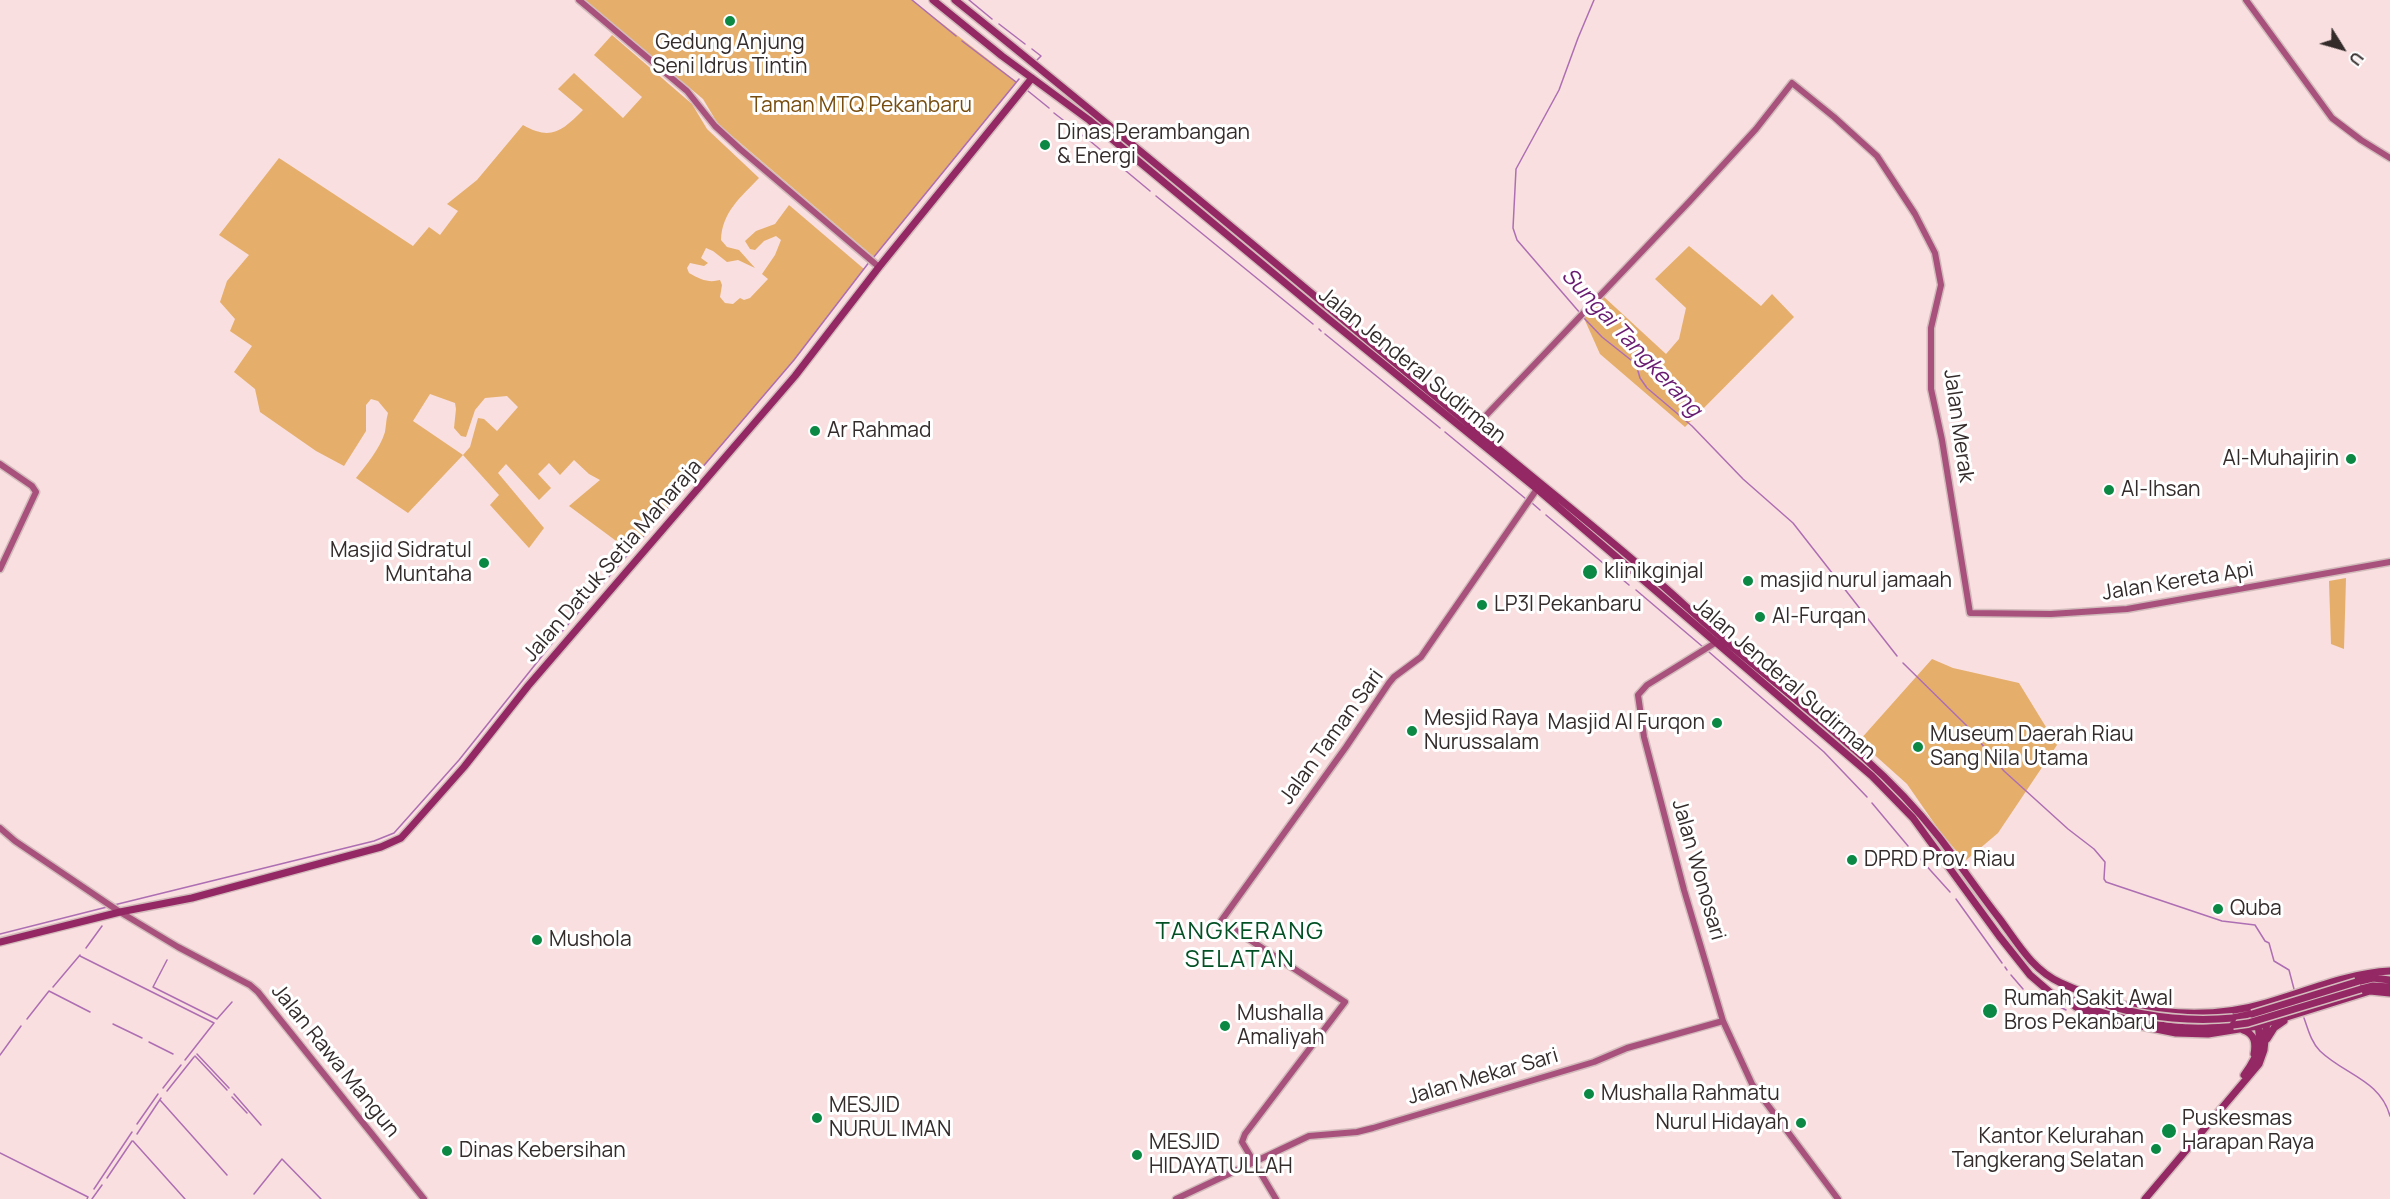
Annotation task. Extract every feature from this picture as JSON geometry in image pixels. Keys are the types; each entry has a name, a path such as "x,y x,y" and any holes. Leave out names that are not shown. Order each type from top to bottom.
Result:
{"main road":[{"name":"Jalan Jenderal Sudirman","path":"933,0 1002,56 1089,120 1537,489 1715,643 1795,708 1884,787 1913,818 2030,975 2052,994 2068,1000 2075,1006 2115,1021 2176,1033 2221,1033 2258,1026 2370,991 2390,993"},
{"name":"Jalan Jenderal Sudirman","path":"954,0 1094,111 1645,570 1890,782 1938,836 2036,967 2058,982 2117,1003 2147,1010 2220,1012 2263,1004 2369,972 2390,970"},
{"name":"Jalan Datuk Setia Maharaja","path":"0,942 120,912 192,898 381,847 401,838 464,766 535,676 795,376 874,263 1032,78"},
{"path":"1267,267 1273,260"},
{"path":"2068,1000 2079,999 2132,1013 2174,1019 2211,1020 2252,1014 2364,980 2390,980"},
{"path":"2058,982 2079,999 2131,1019 2204,1028 2248,1023 2368,987 2390,987"},
{"path":"2306,991 2301,996 2289,1000 2287,1006 2291,1011 2304,1008 2311,1010"},
{"path":"2263,1004 2267,1023 2264,1050"},
{"path":"2224,1105 2259,1051 2254,1006"},
{"path":"2220,1012 2232,1017 2234,1022 2221,1033"},
{"path":"2145,1199 2259,1064 2274,1028 2296,1015"},
{"path":"2242,1030 2251,1034 2255,1045 2254,1055 2246,1073"}],"street":[{"path":"579,0 687,91 715,126 740,149 874,263"},
{"path":"2246,0 2332,118 2390,158"},
{"name":"Jalan Merak","path":"1474,428 1756,129 1792,83 1834,117 1876,156 1915,214 1935,253 1941,285 1931,328 1931,389 1942,440 1970,613"},
{"path":"0,464 32,486 36,492 0,569"},
{"name":"Jalan Taman Sari","path":"1254,1163 1242,1142 1245,1134 1345,1002 1221,921 1389,683 1421,657 1537,489"},
{"name":"Jalan Kereta Api","path":"1970,613 2050,614 2127,609 2390,562"},
{"name":"Jalan Wonosari","path":"1715,643 1647,685 1638,695 1644,738 1682,881 1723,1021 1752,1084 1838,1199"},
{"name":"Jalan Rawa Mangun","path":"0,828 15,841 120,912 178,947 242,980 258,992 424,1199"},
{"name":"Jalan Mekar Sari","path":"1176,1199 1309,1136 1365,1130 1594,1062 1627,1048 1723,1021"},
{"path":"1254,1163 1276,1199"}],"green space":[{"name":"Taman MTQ Pekanbaru","path":"585,0 912,0 1017,82 874,257 718,124 703,99"},
{"path":"612,35 692,104 707,129 759,178 729,213 722,230 721,240 727,247 739,250 755,268 738,260 727,262 706,248 701,258 708,263 704,266 690,263 687,268 689,273 701,279 720,280 722,285 720,297 725,303 733,304 740,298 744,300 750,298 768,279 762,274 775,255 781,240 776,236 764,241 755,250 750,249 745,241 756,231 775,224 789,205 864,269 794,360 631,552 569,506 600,480 589,474 574,460 560,475 549,463 538,474 551,488 539,500 506,464 498,473 544,528 529,548 490,505 499,495 463,455 408,513 356,478 376,451 385,432 388,413 378,401 371,399 366,405 366,431 344,466 316,451 260,412 255,389 234,372 252,346 230,331 235,319 220,302 227,281 249,255 219,235 279,158 413,246 429,227 440,235 458,211 447,204 477,180 523,125 533,130 549,133 562,128 583,110 558,89 574,73 623,118 642,97 594,55","holes":["430,394 455,403 454,428 461,436 466,437 475,410 485,398 507,396 518,407 497,431 484,419 478,418 470,447 463,455 413,421"]},
{"path":"1689,246 1761,306 1772,294 1794,317 1685,427 1600,354 1583,316 1603,296 1666,354 1679,339 1686,308 1655,279"},
{"path":"2346,578 2344,649 2331,644 2329,581"},
{"path":"1932,659 1953,668 2019,683 2057,745 1998,833 1965,861 1941,833 1907,784 1859,741"}],"waterway":[{"path":"912,0 956,36"},
{"path":"969,0 992,19"},
{"name":"Sungai Tangkerang","path":"1580,313 1517,240 1513,228 1516,169 1559,90 1594,0"},
{"path":"999,24 1025,44"},
{"path":"962,41 1016,82"},
{"path":"1032,49 1041,56 1036,61"},
{"path":"873,258 1019,79"},
{"path":"1028,91 1049,108"},
{"path":"1054,113 1076,130"},
{"path":"1090,141 1150,191"},
{"path":"1156,196 1313,324"},
{"path":"114,905 374,841 394,833 459,760 554,641 794,360 870,261"},
{"name":"Sungai Tangkerang","path":"1583,317 1602,337 1636,364 1640,378 1647,388 1692,426 1743,479 1793,523 1897,656"},
{"path":"1325,334 1440,428"},
{"path":"1445,432 1526,499"},
{"path":"1532,503 1540,510"},
{"path":"1546,515 1629,585"},
{"path":"1636,590 1703,647"},
{"path":"1709,652 1824,752 1867,797"},
{"name":"Sungai Tangkerang","path":"1903,663 1966,725 2004,771 2068,829 2094,849 2105,862 2104,879 2106,882 2222,921 2255,925 2265,941 2269,943 2274,961 2289,970 2294,989"},
{"path":"1872,803 1908,846"},
{"path":"1913,851 1950,892"},
{"path":"1956,899 2002,963"},
{"path":"0,934 107,907"},
{"path":"86,948 102,926"},
{"path":"53,987 80,955"},
{"path":"80,956 214,1023"},
{"path":"167,960 153,987 217,1019"},
{"path":"2011,975 2023,989"},
{"path":"27,1019 49,991 90,1012"},
{"path":"2036,995 2043,998"},
{"path":"217,1019 232,1002"},
{"path":"2058,1006 2066,1010"},
{"name":"Sungai Tangkerang","path":"2304,1018 2312,1040 2320,1051 2370,1086 2385,1104 2390,1116"},
{"path":"185,1060 214,1023"},
{"path":"113,1024 142,1038"},
{"path":"0,1055 21,1026"},
{"path":"149,1042 173,1054"},
{"path":"197,1054 229,1088"},
{"path":"195,1056 227,1090"},
{"path":"167,1091 194,1057"},
{"path":"163,1088 181,1065"},
{"path":"137,1124 158,1094"},
{"path":"234,1094 261,1125"},
{"path":"232,1097 247,1113"},
{"path":"137,1134 161,1098"},
{"path":"160,1100 227,1175"},
{"path":"94,1189 132,1132"},
{"path":"107,1178 132,1141"},
{"path":"133,1141 185,1199"},
{"path":"0,1153 88,1197 87,1199"},
{"path":"254,1194 282,1159 321,1199"},
{"path":"92,1199 102,1185"}],"place":[{"name":"Gedung Anjung Seni Idrus Tintin","path":"730,21"},
{"name":"Dinas Perambangan & Energi","path":"1045,145"},
{"name":"Ar Rahmad","path":"815,431"},
{"name":"Al-Muhajirin","path":"2351,459"},
{"name":"Al-Ihsan","path":"2109,490"},
{"name":"Masjid Sidratul Muntaha","path":"484,563"},
{"name":"klinikginjal","path":"1590,572"},
{"name":"masjid nurul jamaah","path":"1748,581"},
{"name":"LP3I Pekanbaru","path":"1482,605"},
{"name":"Al-Furqan","path":"1760,617"},
{"name":"Masjid Al Furqon","path":"1717,723"},
{"name":"Mesjid Raya Nurussalam","path":"1412,731"},
{"name":"Museum Daerah Riau Sang Nila Utama","path":"1918,747"},
{"name":"DPRD Prov. Riau","path":"1852,860"},
{"name":"Quba","path":"2218,909"},
{"name":"Mushola","path":"537,940"},
{"name":"Rumah Sakit Awal Bros Pekanbaru","path":"1990,1011"},
{"name":"Mushalla Amaliyah","path":"1225,1026"},
{"name":"Mushalla Rahmatu","path":"1589,1094"},
{"name":"MESJID NURUL IMAN","path":"817,1118"},
{"name":"Nurul Hidayah","path":"1801,1123"},
{"name":"Puskesmas Harapan Raya","path":"2169,1131"},
{"name":"Kantor Kelurahan Tangkerang Selatan","path":"2156,1149"},
{"name":"Dinas Kebersihan","path":"447,1151"},
{"name":"MESJID HIDAYATULLAH","path":"1137,1155"}],"district":[{"name":"TANGKERANG SELATAN","path":"1240,946"}]}
